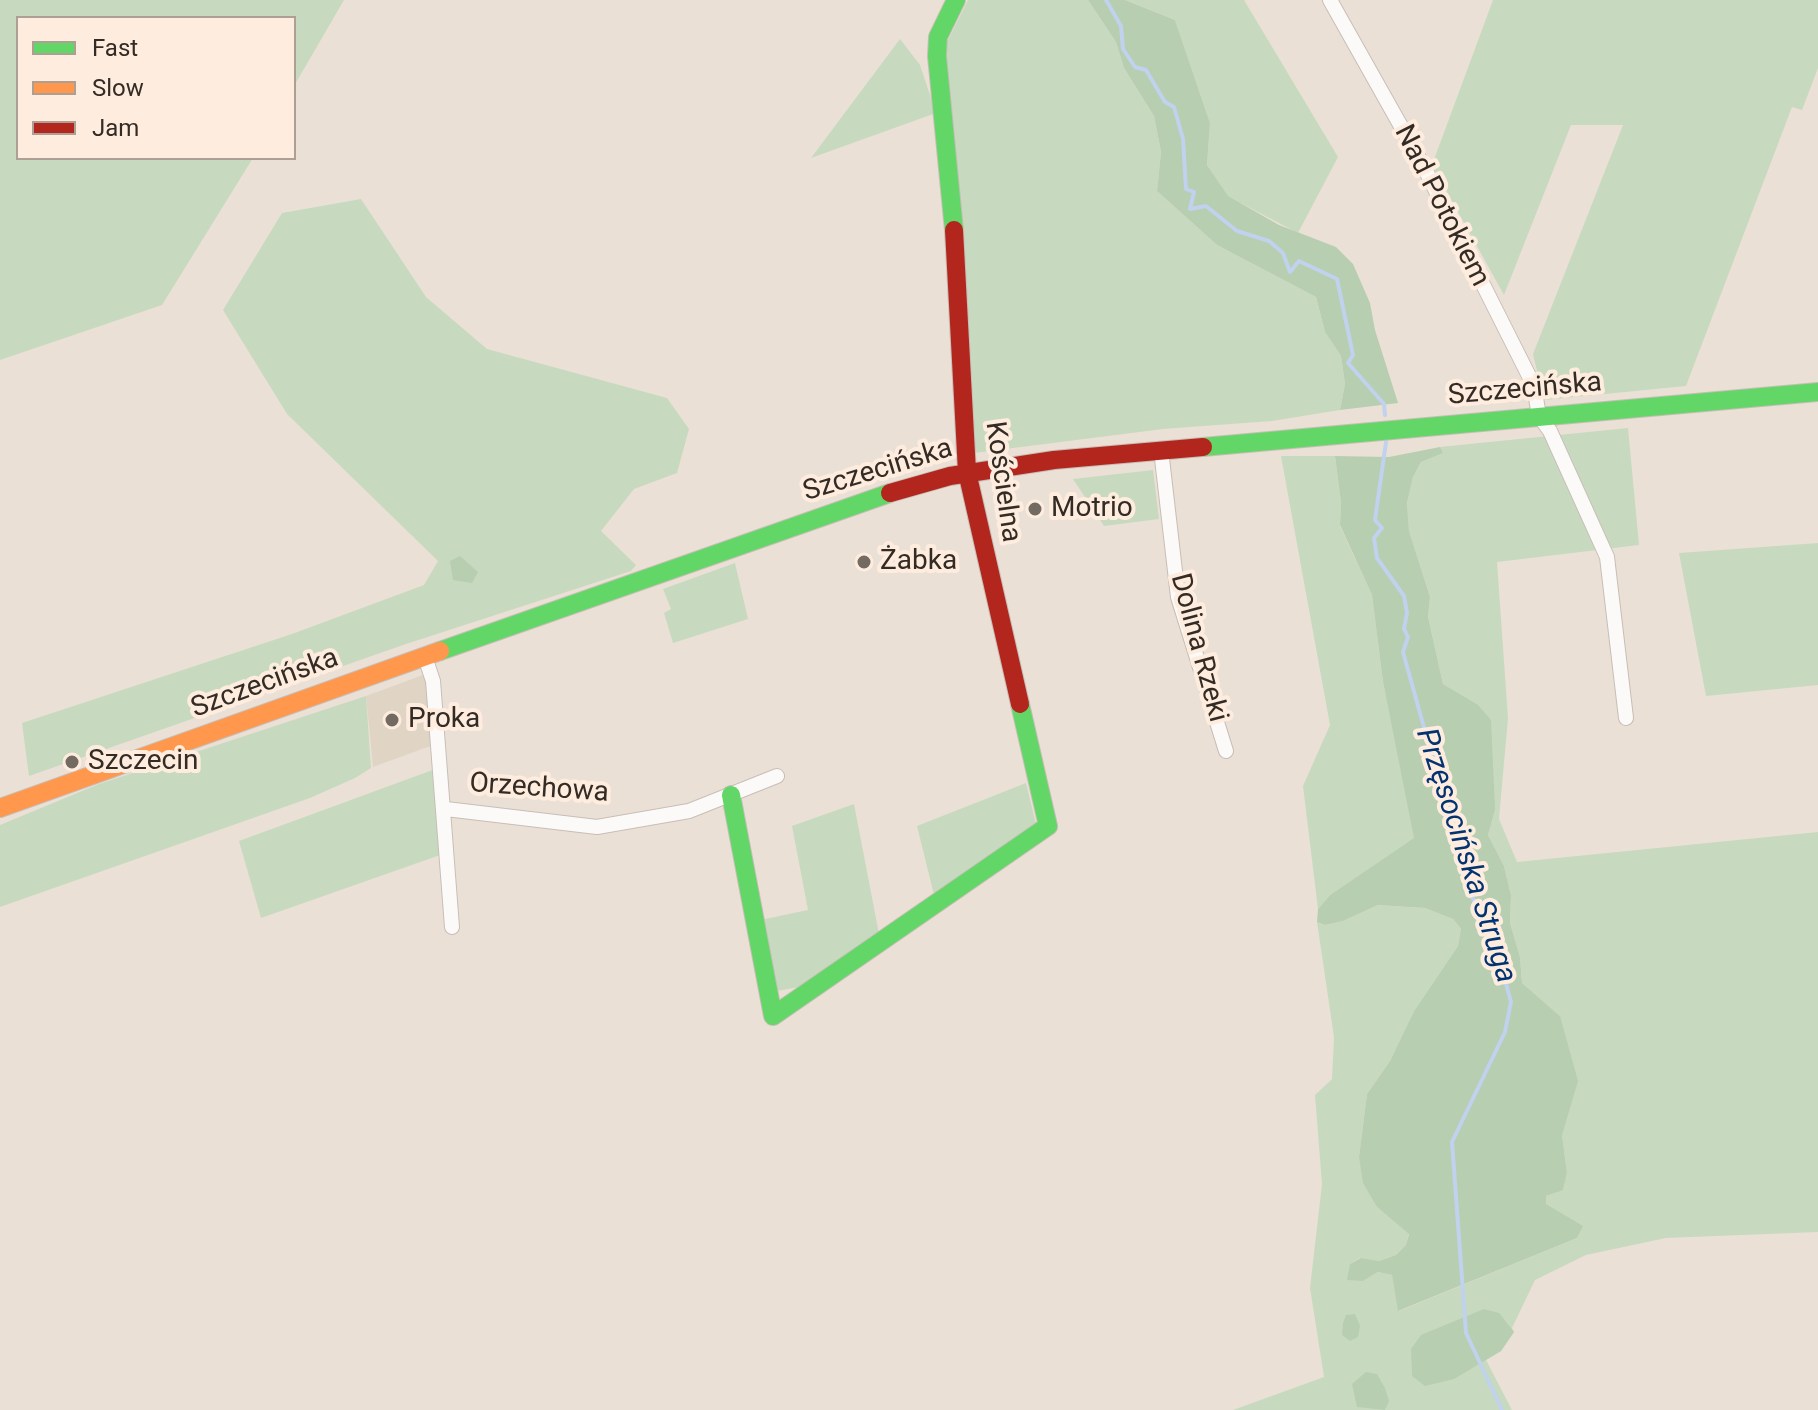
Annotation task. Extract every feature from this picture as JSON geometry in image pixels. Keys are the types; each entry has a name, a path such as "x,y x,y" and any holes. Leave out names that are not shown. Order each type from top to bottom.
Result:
{"street":[{"name":"Kościelna","path":"731,795 773,1016 1048,826 967,472 954,232 937,56 941,29 956,0"},
{"name":"Nad Potokiem","path":"1330,0 1425,169 1523,364 1536,392 1539,416 1550,431 1607,557 1626,718"},
{"name":"Szczecińska","path":"0,808 866,500 967,472 1161,450 1818,392"},
{"name":"Dolina Rzeki","path":"1161,450 1178,597 1226,751"},
{"name":"Orzechowa","path":"425,657 433,681 446,809 597,827 689,811 777,776"},
{"path":"446,809 452,927"}],"shaded area":[{"path":"431,672 436,744 373,767 366,696"}],"green space":[{"path":"0,0 344,0 296,83 296,16 16,16 16,160 252,160 162,305 0,360"},
{"path":"968,0 1088,0 1116,42 1124,68 1154,116 1161,152 1157,191 1217,245 1316,297 1325,332 1341,356 1345,384 1340,410 1272,421 1163,429 974,453 947,61 947,42"},
{"path":"1088,0 1125,0 1175,20 1210,123 1207,165 1228,196 1279,225 1336,247 1353,264 1370,303 1375,330 1398,403 1340,410 1345,384 1341,356 1325,332 1316,297 1217,245 1157,191 1161,152 1154,116 1124,68 1116,42"},
{"path":"1125,0 1244,0 1338,157 1298,233 1227,196 1207,165 1210,123 1175,20"},
{"path":"1493,0 1818,0 1818,68 1802,110 1792,107 1686,386 1544,400 1533,354 1623,125 1571,125 1504,295 1432,165"},
{"path":"900,39 920,65 936,113 811,158"},
{"path":"361,199 426,297 487,349 667,398 689,429 677,473 634,489 601,531 636,565 631,571 406,644 29,776 22,723 292,634 424,585 438,561 287,414 223,310 282,213"},
{"path":"1628,428 1639,545 1497,562 1508,718 1499,819 1517,862 1818,832 1818,1232 1666,1238 1586,1255 1535,1280 1512,1328 1514,1332 1501,1351 1486,1360 1512,1410 1233,1410 1324,1377 1310,1288 1322,1184 1315,1095 1332,1079 1334,1037 1317,922 1325,925 1343,921 1378,905 1425,908 1453,919 1461,929 1458,946 1414,1011 1390,1061 1367,1094 1359,1157 1377,1207 1409,1233 1406,1245 1396,1255 1379,1261 1360,1258 1350,1264 1363,1281 1378,1272 1392,1275 1399,1311 1577,1238 1582,1226 1545,1204 1546,1196 1563,1189 1567,1173 1562,1136 1560,1016 1522,983 1520,957 1510,923 1511,895 1504,866 1488,835 1495,810 1477,704 1443,684 1428,617 1430,597 1409,531 1407,503 1413,477 1421,462 1442,453 1440,447"},
{"path":"1440,447 1443,453 1421,462 1413,477 1407,503 1409,531 1430,597 1428,617 1443,684 1477,704 1491,720 1495,810 1488,835 1504,866 1511,895 1510,923 1520,957 1522,983 1560,1016 1578,1081 1562,1135 1567,1173 1563,1190 1546,1196 1546,1204 1583,1226 1577,1238 1398,1311 1392,1275 1378,1272 1363,1281 1347,1280 1350,1264 1361,1258 1379,1261 1396,1255 1406,1245 1409,1234 1377,1207 1363,1183 1359,1157 1367,1094 1390,1061 1414,1011 1458,946 1461,929 1453,919 1425,908 1378,905 1343,921 1325,925 1317,922 1318,909 1330,895 1414,838 1383,682 1372,595 1340,525 1341,503 1335,456 1389,457"},
{"path":"1281,456 1335,456 1341,503 1340,526 1372,595 1383,682 1415,838 1330,895 1318,909 1303,786 1330,725"},
{"path":"1153,470 1159,519 1104,526 1073,479"},
{"path":"1818,543 1818,685 1706,696 1679,553"},
{"path":"460,556 478,572 472,583 453,580 450,561"},
{"path":"735,563 748,619 673,643 664,613 671,609 663,589"},
{"path":"366,696 371,768 355,778 310,798 0,907 0,825 99,784"},
{"path":"438,768 443,854 261,918 239,841"},
{"path":"1026,783 1037,828 934,895 917,826"},
{"path":"854,804 879,934 800,987 764,993 751,922 808,910 792,826"},
{"path":"1484,1309 1499,1313 1514,1332 1501,1351 1454,1379 1425,1386 1412,1376 1411,1349 1421,1335"},
{"path":"1355,1314 1360,1326 1358,1337 1350,1341 1342,1335 1343,1323 1346,1315"},
{"path":"1366,1372 1377,1374 1385,1388 1389,1401 1385,1410 1357,1407 1352,1384"}],"waterway":[{"name":"Przęsocińska Struga","path":"1106,0 1121,26 1123,49 1135,67 1146,70 1165,102 1174,107 1183,139 1186,189 1194,192 1190,209 1206,206 1237,231 1269,241 1283,253 1290,272 1299,261 1337,279 1353,355 1348,363 1384,404 1385,415"},
{"name":"Przęsocińska Struga","path":"1386,442 1375,520 1382,528 1374,538 1377,558 1404,596 1407,613 1404,629 1408,637 1403,652 1470,893 1493,936 1511,1002 1505,1032 1452,1142 1466,1333 1502,1410"}],"traffic: fast":[{"path":"954,230 937,56 938,37 956,0"},
{"path":"1203,447 1818,392"},
{"path":"440,651 890,493"},
{"path":"731,795 773,1016 1048,826 1020,704"}],"traffic: slow":[{"path":"0,808 440,651"}],"traffic: jam":[{"path":"954,230 967,472 1020,704"},
{"path":"890,493 950,476 1054,460 1203,447"}],"place":[{"name":"Motrio","path":"1035,509"},
{"name":"Żabka","path":"864,562"},
{"name":"Proka","path":"392,720"},
{"name":"Szczecin","path":"72,762"}]}
